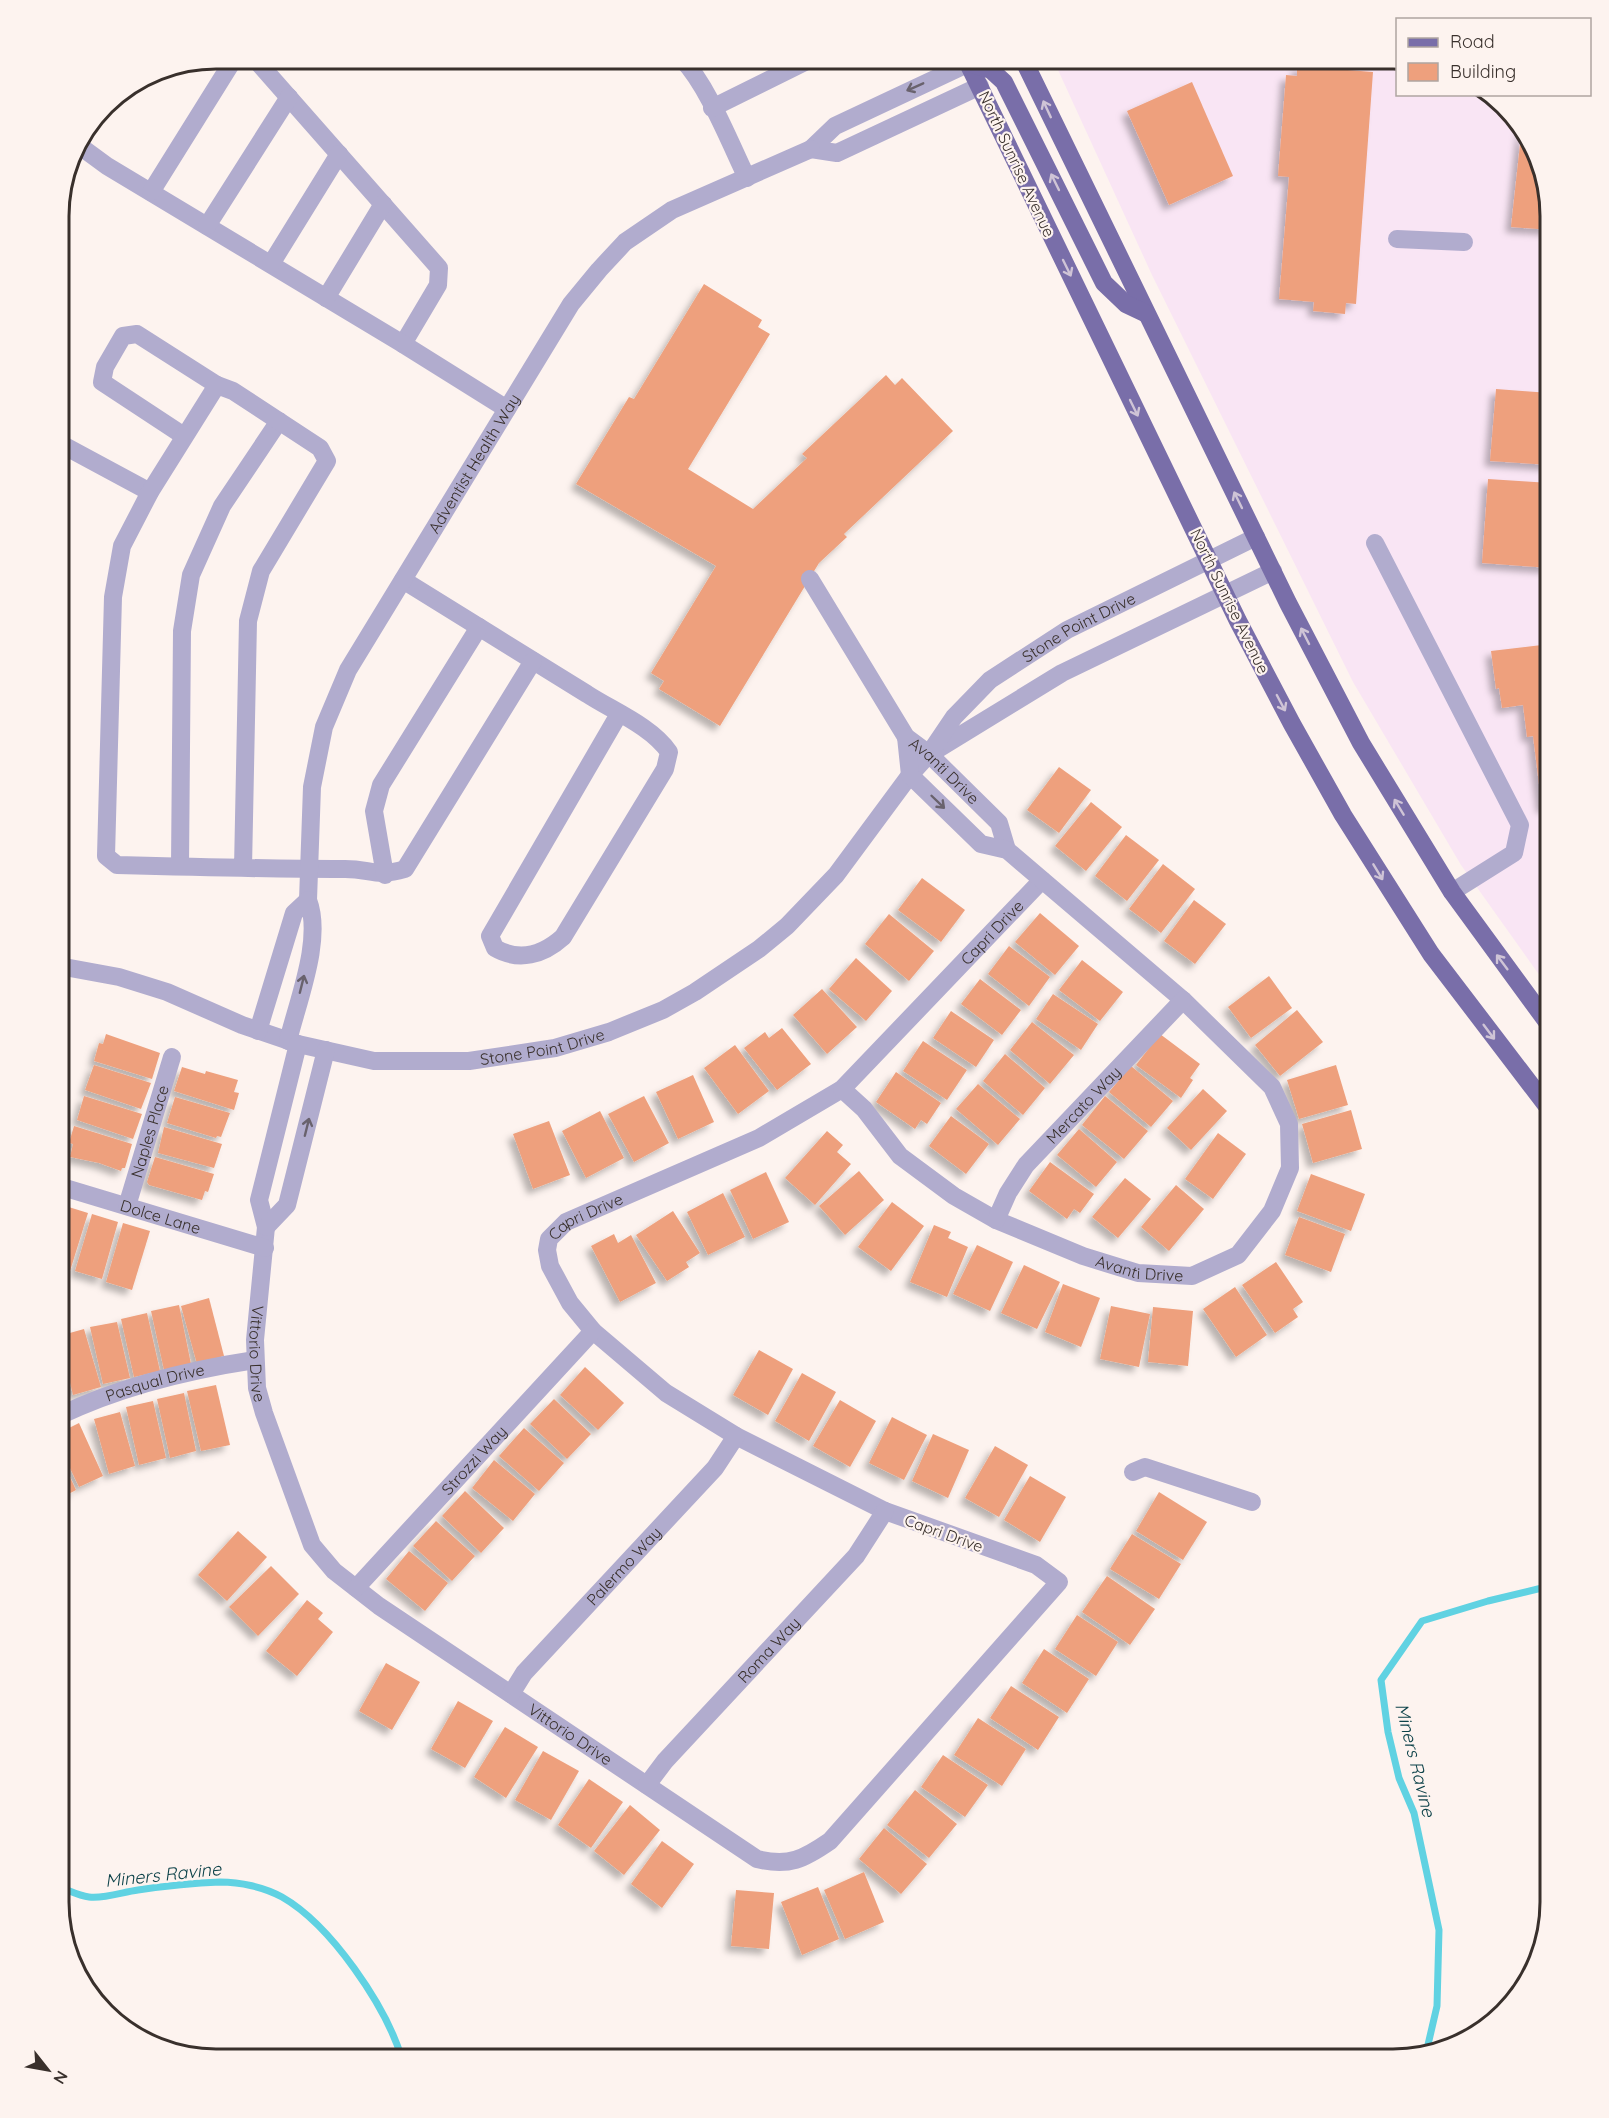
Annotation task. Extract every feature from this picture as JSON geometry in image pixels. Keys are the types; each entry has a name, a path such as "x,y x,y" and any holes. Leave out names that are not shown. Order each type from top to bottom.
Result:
{"main road":[{"name":"North Sunrise Avenue","path":"972,69 1226,594 1292,724 1390,892 1431,954 1540,1096"},
{"path":"988,69 1004,82 1104,283 1126,304 1145,313"},
{"path":"1028,69 1145,313 1361,743 1452,892 1540,1011"}],"street":[{"path":"151,192 227,69"},
{"path":"265,69 440,268 438,285 403,344"},
{"path":"691,69 747,178"},
{"path":"712,108 773,69"},
{"name":"Adventist Health Way","path":"293,1043 314,941 314,914 308,900 312,787 324,727 348,670 571,304 625,242 672,210 811,149 835,126 952,69"},
{"name":"Adventist Health Way","path":"811,149 837,153 980,86"},
{"path":"207,226 289,97"},
{"path":"86,150 151,192 507,409"},
{"path":"271,264 339,154"},
{"path":"326,298 383,204"},
{"path":"1397,239 1464,242"},
{"path":"184,436 102,382 105,367 123,336 137,334 217,385 233,391 320,448 327,461 261,571 248,621 243,868"},
{"path":"217,385 150,492 122,546 113,597 106,856 117,865 346,868 385,875 405,869 533,661"},
{"path":"180,866 182,631 190,575 222,506 279,421"},
{"path":"69,448 150,492"},
{"name":"Stone Point Drive","path":"69,968 119,977 157,989 293,1043 374,1061 469,1061 555,1048 609,1032 663,1010 731,968 787,926 859,847 910,775 930,754 970,698 1024,656 1067,630 1256,537"},
{"path":"1375,543 1520,825 1514,853 1452,892"},
{"name":"Stone Point Drive","path":"930,754 1062,673 1273,571"},
{"path":"810,579 906,738"},
{"path":"403,580 619,714 661,741 669,752 665,769 563,937 550,948 535,954 509,956 495,948 490,936 619,714"},
{"path":"385,875 374,811 381,785 479,627"},
{"name":"Avanti Drive","path":"906,738 930,754 999,823 1007,850"},
{"name":"Avanti Drive","path":"842,1089 864,1110 900,1156 954,1196 996,1220 1083,1256 1138,1273 1192,1276 1238,1255 1272,1211 1290,1168 1289,1124 1272,1087 1184,1000 1007,850 981,844 963,827 910,775 906,738"},
{"name":"Avanti Drive","path":"963,827 983,807"},
{"name":"Capri Drive","path":"1042,880 842,1089 759,1138 566,1222 549,1239 547,1250 550,1266 570,1303 592,1331 666,1393 736,1436 885,1511 1036,1565 1059,1582"},
{"path":"258,1031 294,912 308,900"},
{"name":"Mercato Way","path":"996,1220 1008,1193 1026,1165 1184,1000"},
{"name":"Vittorio Drive","path":"293,1043 259,1200 266,1227 255,1360 264,1413 312,1545 334,1571 356,1588 757,1859 779,1864 808,1856 830,1841 1059,1582"},
{"path":"266,1227 287,1205 326,1050"},
{"name":"Naples Place","path":"127,1206 172,1057"},
{"path":"265,1177 292,1183"},
{"name":"Dolce Lane","path":"69,1189 265,1248"},
{"name":"Strozzi Way","path":"356,1588 592,1331"},
{"name":"Pasqual Drive","path":"69,1412 101,1398 163,1380 214,1366 255,1360"},
{"name":"Palermo Way","path":"510,1694 524,1673 715,1468 736,1436"},
{"path":"1133,1472 1145,1467 1252,1502"},
{"name":"Roma Way","path":"647,1785 665,1761 856,1556 885,1511"}],"shaded area":[{"path":"1058,69 1396,69 1396,96 1477,96 1503,119 1525,151 1537,187 1540,206 1540,976 1461,865 1353,682 1152,275"}],"building":[{"path":"1297,69 1373,72 1356,304 1346,303 1345,314 1313,311 1314,302 1279,299 1289,177 1278,176 1286,75 1297,76"},
{"path":"1192,82 1233,176 1169,205 1127,111"},
{"path":"1520,143 1537,187 1540,229 1511,227"},
{"path":"704,284 762,320 758,327 770,334 688,469 753,509 807,458 802,454 886,375 895,385 902,378 953,431 844,534 847,537 819,563 720,726 659,689 664,681 651,673 716,566 576,484 629,397 634,399"},
{"path":"1496,389 1540,392 1540,464 1490,461"},
{"path":"1488,479 1540,482 1540,567 1482,563"},
{"path":"1540,645 1540,792 1533,736 1527,737 1523,705 1502,708 1499,688 1496,689 1491,651"},
{"path":"1059,767 1091,790 1059,833 1027,810"},
{"path":"1091,802 1122,827 1086,871 1055,846"},
{"path":"1126,835 1159,860 1127,901 1095,876"},
{"path":"1163,864 1195,889 1161,933 1129,909"},
{"path":"922,878 965,910 941,942 898,910"},
{"path":"1194,900 1226,924 1195,964 1164,941"},
{"path":"1040,913 1079,946 1055,975 1015,942"},
{"path":"889,914 934,951 909,981 865,944"},
{"path":"1009,946 1050,977 1029,1006 988,974"},
{"path":"856,958 892,991 866,1021 829,989"},
{"path":"1082,960 1123,992 1100,1021 1059,990"},
{"path":"1269,976 1292,1008 1251,1038 1228,1007"},
{"path":"980,979 1021,1010 1002,1035 961,1004"},
{"path":"822,989 857,1027 827,1054 793,1015"},
{"path":"1053,994 1098,1024 1081,1050 1036,1019"},
{"path":"1297,1010 1323,1042 1280,1076 1255,1045"},
{"path":"951,1011 994,1040 976,1067 933,1038"},
{"path":"1032,1022 1074,1055 1050,1084 1010,1050"},
{"path":"782,1028 811,1064 777,1090 744,1048 765,1032 769,1038"},
{"path":"106,1034 160,1053 152,1079 94,1061 99,1043 103,1044"},
{"path":"1160,1034 1200,1064 1190,1078 1193,1080 1181,1098 1136,1065"},
{"path":"923,1041 967,1070 947,1100 903,1071"},
{"path":"735,1045 769,1091 738,1114 704,1068"},
{"path":"1005,1054 1045,1088 1023,1115 983,1081"},
{"path":"94,1065 151,1083 141,1109 85,1090"},
{"path":"1336,1065 1348,1105 1299,1119 1287,1080"},
{"path":"1131,1066 1173,1101 1151,1127 1109,1092"},
{"path":"182,1067 238,1080 234,1092 239,1093 234,1110 174,1091"},
{"path":"896,1072 941,1103 927,1124 921,1120 915,1129 876,1102"},
{"path":"693,1075 714,1122 678,1139 656,1092"},
{"path":"978,1084 1020,1119 998,1145 956,1109"},
{"path":"1203,1089 1227,1111 1191,1150 1167,1128"},
{"path":"84,1096 142,1114 133,1139 77,1120"},
{"path":"644,1096 669,1143 634,1162 608,1114"},
{"path":"1105,1096 1148,1131 1124,1159 1082,1125"},
{"path":"175,1097 230,1113 221,1137 216,1138 167,1123"},
{"path":"1351,1110 1362,1149 1313,1163 1302,1124"},
{"path":"600,1111 624,1158 586,1178 562,1131"},
{"path":"951,1116 989,1144 966,1174 929,1146"},
{"path":"549,1121 570,1175 533,1189 513,1134"},
{"path":"74,1126 132,1144 125,1168 121,1171 99,1163 70,1157 73,1144 69,1143"},
{"path":"164,1127 222,1144 214,1168 158,1153"},
{"path":"1079,1129 1117,1162 1096,1187 1057,1155"},
{"path":"827,1131 843,1145 837,1152 851,1164 815,1205 785,1178"},
{"path":"1218,1133 1246,1154 1213,1199 1185,1179"},
{"path":"155,1157 214,1174 208,1192 205,1191 202,1200 149,1185 147,1182"},
{"path":"1050,1162 1094,1194 1080,1213 1074,1209 1067,1219 1029,1191"},
{"path":"859,1171 884,1200 845,1235 819,1206"},
{"path":"766,1172 789,1222 753,1239 730,1190"},
{"path":"1311,1174 1365,1194 1351,1231 1297,1211"},
{"path":"1125,1178 1151,1199 1118,1238 1092,1217"},
{"path":"1176,1185 1204,1209 1169,1251 1141,1227"},
{"path":"723,1193 745,1237 708,1255 687,1212"},
{"path":"892,1202 924,1226 891,1271 858,1247"},
{"path":"69,1207 88,1213 69,1271"},
{"path":"673,1211 700,1253 686,1262 689,1267 667,1281 636,1235"},
{"path":"92,1214 118,1222 102,1279 75,1271"},
{"path":"1299,1217 1345,1234 1331,1272 1285,1255"},
{"path":"123,1223 150,1231 132,1290 106,1282"},
{"path":"934,1225 951,1232 948,1238 968,1247 947,1297 910,1282"},
{"path":"614,1234 618,1243 631,1235 656,1283 620,1302 591,1246"},
{"path":"977,1245 1013,1262 990,1311 953,1294"},
{"path":"1276,1262 1303,1302 1293,1309 1298,1317 1275,1333 1242,1285"},
{"path":"1024,1265 1060,1282 1037,1329 1001,1313"},
{"path":"1063,1284 1100,1298 1081,1347 1045,1332"},
{"path":"1235,1287 1267,1335 1236,1357 1203,1309"},
{"path":"209,1298 224,1356 197,1364 181,1306"},
{"path":"179,1305 191,1364 164,1370 151,1311"},
{"path":"1111,1306 1150,1314 1139,1367 1100,1359"},
{"path":"1153,1307 1193,1311 1188,1366 1148,1362"},
{"path":"147,1313 160,1371 134,1377 121,1319"},
{"path":"117,1322 130,1378 103,1384 90,1327"},
{"path":"84,1329 101,1387 73,1395 69,1378 69,1333"},
{"path":"759,1350 793,1369 768,1415 733,1395"},
{"path":"585,1367 624,1403 598,1430 560,1395"},
{"path":"802,1373 836,1392 809,1441 775,1421"},
{"path":"216,1385 230,1445 201,1451 187,1391"},
{"path":"184,1393 196,1451 170,1458 157,1399"},
{"path":"554,1399 591,1434 567,1459 530,1424"},
{"path":"840,1400 876,1421 850,1467 813,1446"},
{"path":"153,1401 166,1458 139,1465 126,1407"},
{"path":"120,1412 135,1466 109,1474 94,1419"},
{"path":"892,1417 927,1435 904,1480 869,1463"},
{"path":"79,1423 103,1476 79,1487 69,1466 69,1428"},
{"path":"524,1428 564,1463 539,1491 499,1456"},
{"path":"933,1434 969,1450 948,1498 912,1481"},
{"path":"995,1446 1028,1465 999,1517 965,1498"},
{"path":"494,1460 535,1494 513,1521 472,1488"},
{"path":"69,1475 76,1490 69,1494"},
{"path":"1030,1476 1066,1497 1040,1542 1004,1520"},
{"path":"465,1491 504,1528 481,1553 442,1516"},
{"path":"1159,1492 1207,1522 1183,1560 1136,1531"},
{"path":"436,1521 475,1556 452,1581 413,1546"},
{"path":"238,1531 267,1557 227,1601 198,1575"},
{"path":"1132,1534 1181,1564 1159,1599 1110,1569"},
{"path":"409,1551 448,1583 425,1611 386,1579"},
{"path":"271,1566 299,1594 258,1636 229,1607"},
{"path":"1107,1576 1155,1609 1130,1645 1082,1612"},
{"path":"307,1600 323,1613 318,1619 333,1632 297,1676 266,1651"},
{"path":"1077,1615 1118,1642 1096,1676 1055,1649"},
{"path":"1044,1649 1089,1679 1067,1713 1022,1683"},
{"path":"386,1663 420,1682 392,1730 359,1711"},
{"path":"1011,1686 1059,1717 1038,1750 990,1718"},
{"path":"458,1701 493,1721 465,1768 431,1749"},
{"path":"978,1718 1026,1749 1002,1786 954,1755"},
{"path":"505,1727 538,1747 506,1798 474,1777"},
{"path":"543,1751 579,1771 551,1820 515,1800"},
{"path":"943,1755 988,1785 965,1817 921,1787"},
{"path":"589,1779 623,1802 591,1848 558,1825"},
{"path":"915,1790 957,1824 929,1858 887,1825"},
{"path":"630,1805 660,1830 624,1875 594,1851"},
{"path":"884,1828 927,1864 901,1894 859,1859"},
{"path":"662,1841 694,1864 662,1908 631,1884"},
{"path":"864,1872 884,1922 845,1939 824,1890"},
{"path":"818,1887 839,1939 802,1955 781,1902"},
{"path":"736,1890 774,1893 769,1949 731,1946"}],"waterway":[{"name":"Miners Ravine","path":"1428,2044 1437,2006 1439,1930 1414,1813 1399,1778 1388,1732 1381,1680 1422,1621 1540,1588"},
{"name":"Miners Ravine","path":"69,1891 95,1897 169,1886 228,1882 275,1893 301,1910 337,1947 370,1992 398,2049"}]}
